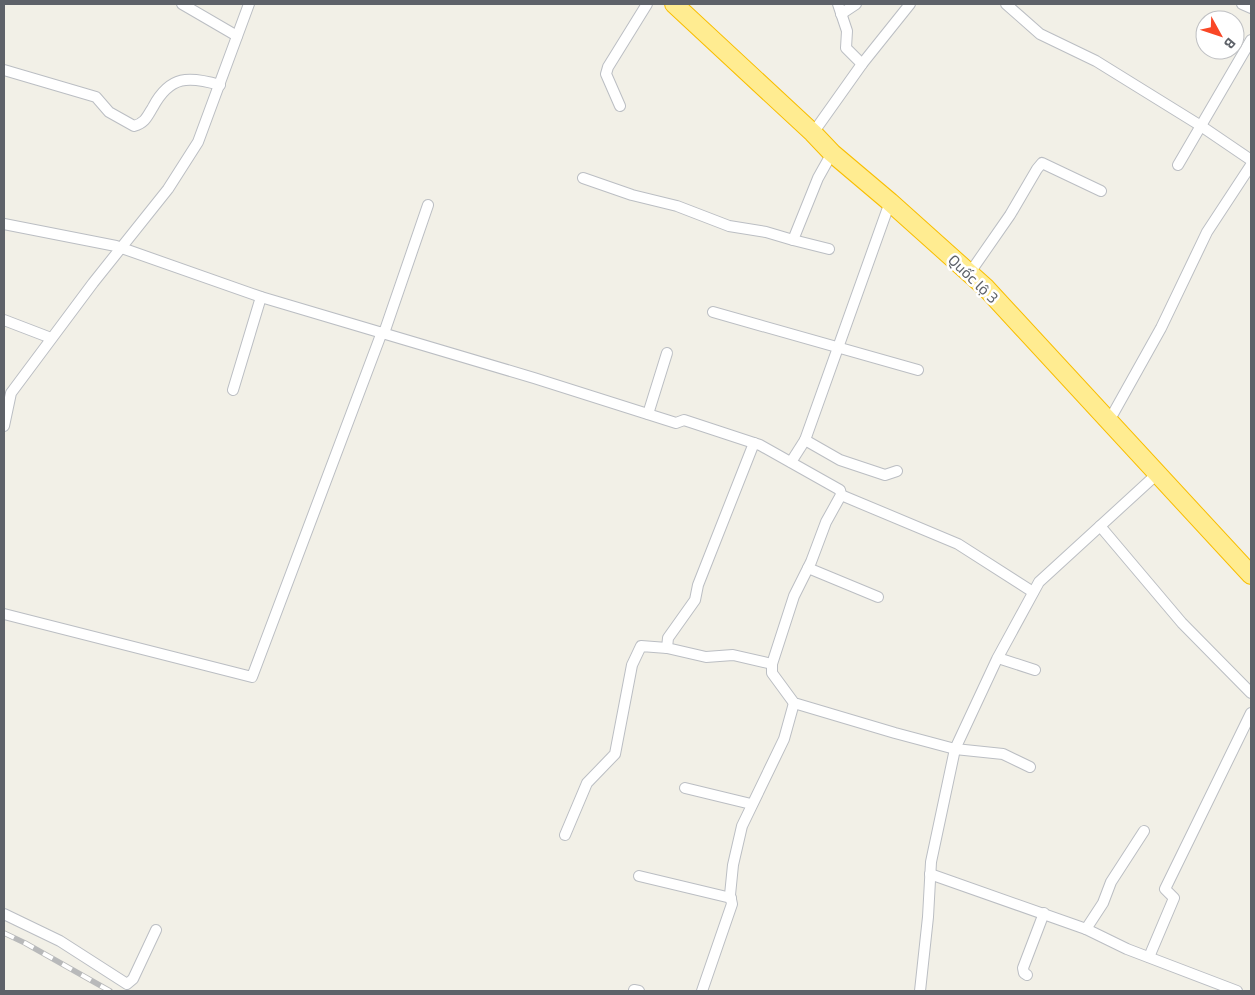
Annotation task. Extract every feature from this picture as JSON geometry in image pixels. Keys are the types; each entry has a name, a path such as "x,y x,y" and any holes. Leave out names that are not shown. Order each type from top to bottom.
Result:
{"highway":[{"name":"Quốc lộ 3","path":"674,4 813,132 832,153 986,288 1251,575"}],"street":[{"path":"182,4 237,36"},
{"path":"4,426 11,393 15,386 168,189 198,142 249,4"},
{"path":"620,106 606,74 608,67 647,4"},
{"path":"856,4 840,9 847,31 846,48 862,64"},
{"path":"813,132 862,64 910,4"},
{"path":"1006,4 1040,34 1096,61 1201,126 1251,160"},
{"path":"1242,4 1251,8"},
{"path":"1178,165 1251,40"},
{"path":"4,70 87,93 96,97 109,112 134,126 147,120 159,96 170,86 185,79 201,79 220,85"},
{"path":"793,240 818,178 832,153"},
{"path":"970,274 1042,163 1101,191"},
{"path":"1109,421 1161,328 1207,232 1251,165"},
{"path":"583,178 632,195 677,206 729,226 766,232 829,248"},
{"path":"791,462 805,440 890,202"},
{"path":"4,614 252,677 383,332 428,205"},
{"path":"4,224 122,248 261,297 383,332 676,423 684,420 754,443 791,462 840,490 841,496 826,522 808,568 794,596 772,664 772,673 794,703 895,733 955,748 1003,754 1030,767"},
{"path":"233,390 261,297"},
{"path":"713,312 918,370"},
{"path":"4,320 51,338"},
{"path":"648,414 667,353"},
{"path":"4,384 15,386"},
{"path":"805,440 840,460 885,474 897,471"},
{"path":"668,648 668,638 695,600 698,585 754,443"},
{"path":"920,991 928,917 930,874 955,748 998,658 1038,582 1157,474"},
{"path":"841,496 958,544 1033,592"},
{"path":"1100,526 1182,623 1251,693"},
{"path":"808,568 878,597"},
{"path":"565,835 587,783 615,754 632,664 641,646 668,648 706,657 733,655 772,664"},
{"path":"998,658 1035,670"},
{"path":"702,991 732,904 730,898 733,865 742,826 784,739 794,703"},
{"path":"1149,958 1174,898 1165,888 1251,713"},
{"path":"685,788 751,804"},
{"path":"1086,929 1103,903 1111,882 1144,831"},
{"path":"930,874 1086,929 1149,958 1237,991"},
{"path":"639,876 730,898"},
{"path":"1027,975 1023,968 1044,913"},
{"path":"4,914 60,941 127,984 134,979 156,930"}],"railway":[{"path":"4,933 110,991"}]}
